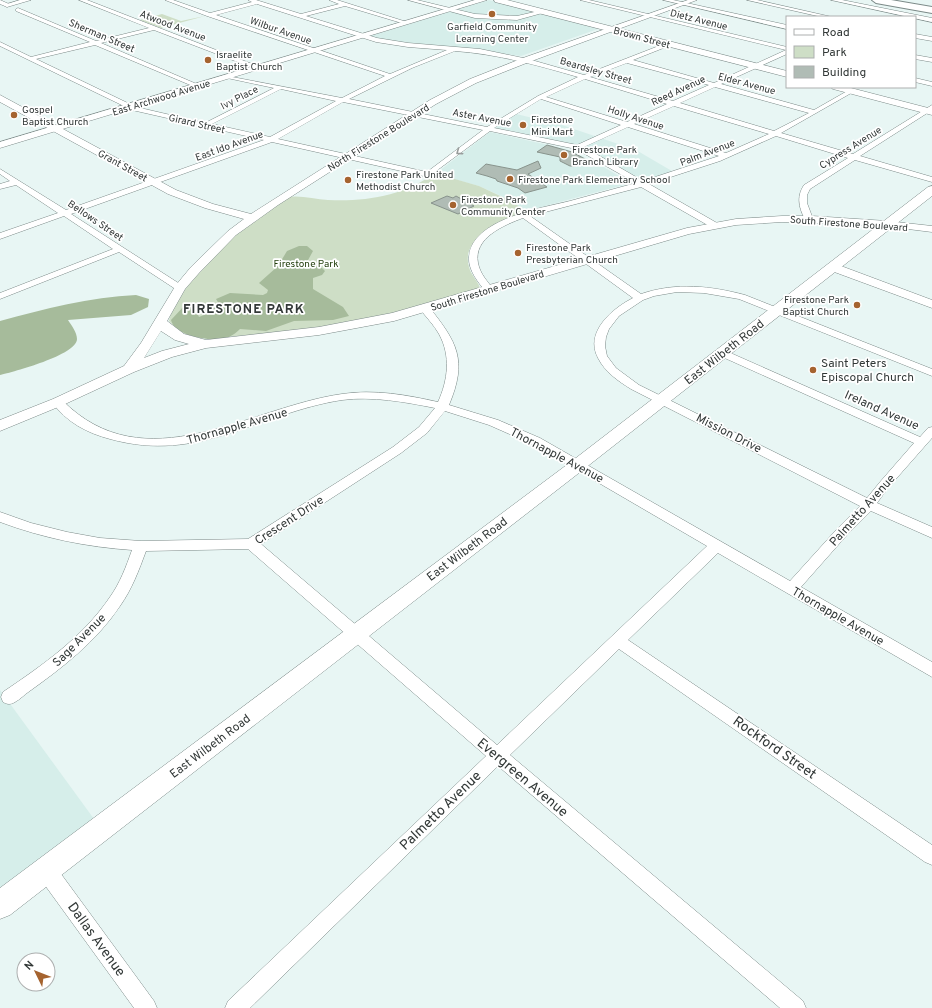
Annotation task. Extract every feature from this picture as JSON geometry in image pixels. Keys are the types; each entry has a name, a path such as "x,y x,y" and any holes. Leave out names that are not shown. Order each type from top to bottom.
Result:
{"highway":[{"path":"876,0 932,8"},
{"path":"888,0 932,8"},
{"path":"915,0 932,2"},
{"path":"920,0 932,2"}],"main road":[{"name":"East Archwood Avenue","path":"0,145 483,0"},
{"name":"Brown Street","path":"498,0 786,74"},
{"path":"840,88 930,110"},
{"name":"East Wilbeth Road","path":"0,905 578,465 932,190"}],"street":[{"path":"3,3 28,0"},
{"name":"Atwood Avenue","path":"82,0 258,68"},
{"name":"Wilbur Avenue","path":"168,0 390,76"},
{"name":"Beardsley Street","path":"251,0 363,36 400,44 495,53 526,60 932,180"},
{"path":"332,0 407,23"},
{"path":"411,0 469,16 523,18 542,12"},
{"name":"Dietz Avenue","path":"583,0 786,49"},
{"path":"666,0 786,28"},
{"name":"North Firestone Boulevard","path":"129,369 161,322 180,288 214,250 251,218 414,114 468,84 526,60 694,0"},
{"path":"750,0 824,16"},
{"path":"834,0 913,16"},
{"path":"300,16 355,1"},
{"path":"209,14 258,2"},
{"name":"Sherman Street","path":"3,3 197,86"},
{"path":"871,13 879,9"},
{"path":"6,12 18,10"},
{"path":"916,17 932,20"},
{"path":"30,59 155,28"},
{"path":"916,36 932,39"},
{"name":"Girard Street","path":"0,44 129,107 428,175 489,129"},
{"path":"489,129 540,97 584,77 669,44"},
{"name":"East Ido Avenue","path":"0,236 271,140 390,76 455,49"},
{"name":"Reed Avenue","path":"578,147 786,52"},
{"path":"916,57 932,60"},
{"name":"Elder Avenue","path":"628,60 814,112"},
{"name":"Aster Avenue","path":"229,77 578,147 714,225"},
{"path":"916,80 932,84"},
{"name":"Ivy Place","path":"206,125 281,87"},
{"name":"Palm Avenue","path":"489,290 476,271 473,259 476,247 485,235 494,228 511,220 699,167 775,134 852,91"},
{"name":"Holly Avenue","path":"540,97 726,156"},
{"name":"Grant Street","path":"0,98 153,182 194,201 251,218"},
{"name":"Cypress Avenue","path":"809,219 802,201 807,187 930,110"},
{"name":"Bellows Street","path":"0,171 180,288"},
{"path":"0,187 16,182"},
{"path":"525,216 640,298 671,291 696,289 736,295 777,310 932,373"},
{"name":"South Firestone Boulevard","path":"0,426 107,381 129,369 167,354 206,344 338,328 380,320 425,309 672,234 714,225 760,220 809,219 887,224 932,229"},
{"path":"0,296 120,249"},
{"path":"833,267 932,304"},
{"name":"Mission Drive","path":"640,298 623,309 606,324 600,340 600,348 606,361 621,378 869,505 932,533"},
{"name":"Crescent Drive","path":"0,517 28,527 67,537 100,543 141,546 251,544 397,450 423,430 442,408 450,389 453,372 452,354 444,333 425,309"},
{"name":"South Firestone Boulevard","path":"161,322 167,330 176,336 206,344"},
{"name":"Ireland Avenue","path":"722,353 922,442"},
{"name":"Thornapple Avenue","path":"58,402 75,419 85,425 116,437 149,443 172,443 202,438 314,403 347,396 366,395 393,397 494,422 523,435 578,465 932,670"},
{"name":"Palmetto Avenue","path":"791,589 842,532 869,505 884,485 932,431"},
{"name":"Evergreen Avenue","path":"251,544 796,1008"},
{"name":"Sage Avenue","path":"9,697 65,657 103,618 126,583 141,546"},
{"name":"Palmetto Avenue","path":"235,1008 716,546"},
{"name":"Rockford Street","path":"617,640 932,856"},
{"name":"Dallas Avenue","path":"46,870 147,1008"}],"shaded area":[{"name":"Garfield Community Learning Center","path":"489,0 598,29 521,56 456,47 390,41 370,36"},
{"path":"512,113 562,125 636,150 677,174 643,184 589,152 489,129"},
{"path":"490,132 566,149 595,162 631,183 526,211 501,196 479,186 435,174"},
{"path":"0,690 94,819 0,890"}],"green space":[{"path":"162,14 181,21 205,16 161,28 140,20"},
{"name":"Firestone Park","path":"434,173 479,186 511,201 529,213 510,220 488,231 478,238 471,246 468,256 469,267 480,288 424,306 381,317 331,326 281,332 231,337 201,338 190,336 181,332 169,321 171,312 189,283 235,234 288,197 297,196 328,200 355,200 384,196 411,187"},
{"path":"299,246 307,246 313,251 307,262 322,268 325,271 322,275 313,278 313,289 343,307 349,316 333,320 294,321 266,331 240,329 229,337 223,339 206,339 196,337 180,331 174,326 171,320 185,305 200,306 197,313 199,317 219,304 216,299 230,293 263,295 267,293 268,290 259,283 278,266 287,251"},
{"path":"136,295 149,299 148,307 131,315 68,320 74,329 77,339 74,345 67,351 43,362 0,375 0,321 84,301"}],"building":[{"name":"Firestone Park Branch Library","path":"547,145 572,152 587,160 583,162 585,163 570,166 560,161 560,157 537,152"},
{"name":"Firestone Park Elementary School","path":"538,161 541,168 528,174 547,187 525,193 518,188 497,181 496,179 476,173 486,164 517,170"},
{"name":"Firestone Park Community Center","path":"447,196 453,198 456,196 474,206 458,214 431,203"}],"place":[{"name":"Garfield Community Learning Center","path":"492,14"},
{"name":"Israelite Baptist Church","path":"208,60"},
{"name":"Gospel Baptist Church","path":"14,115"},
{"name":"Firestone Mini Mart","path":"523,125"},
{"name":"Firestone Park Branch Library","path":"564,155"},
{"name":"Firestone Park Elementary School","path":"510,179"},
{"name":"Firestone Park United Methodist Church","path":"348,180"},
{"name":"Firestone Park Community Center","path":"453,205"},
{"name":"Firestone Park Presbyterian Church","path":"518,253"},
{"name":"Firestone Park Baptist Church","path":"857,305"},
{"name":"Saint Peters Episcopal Church","path":"813,370"}],"district":[{"name":"FIRESTONE PARK","path":"244,308"}]}
